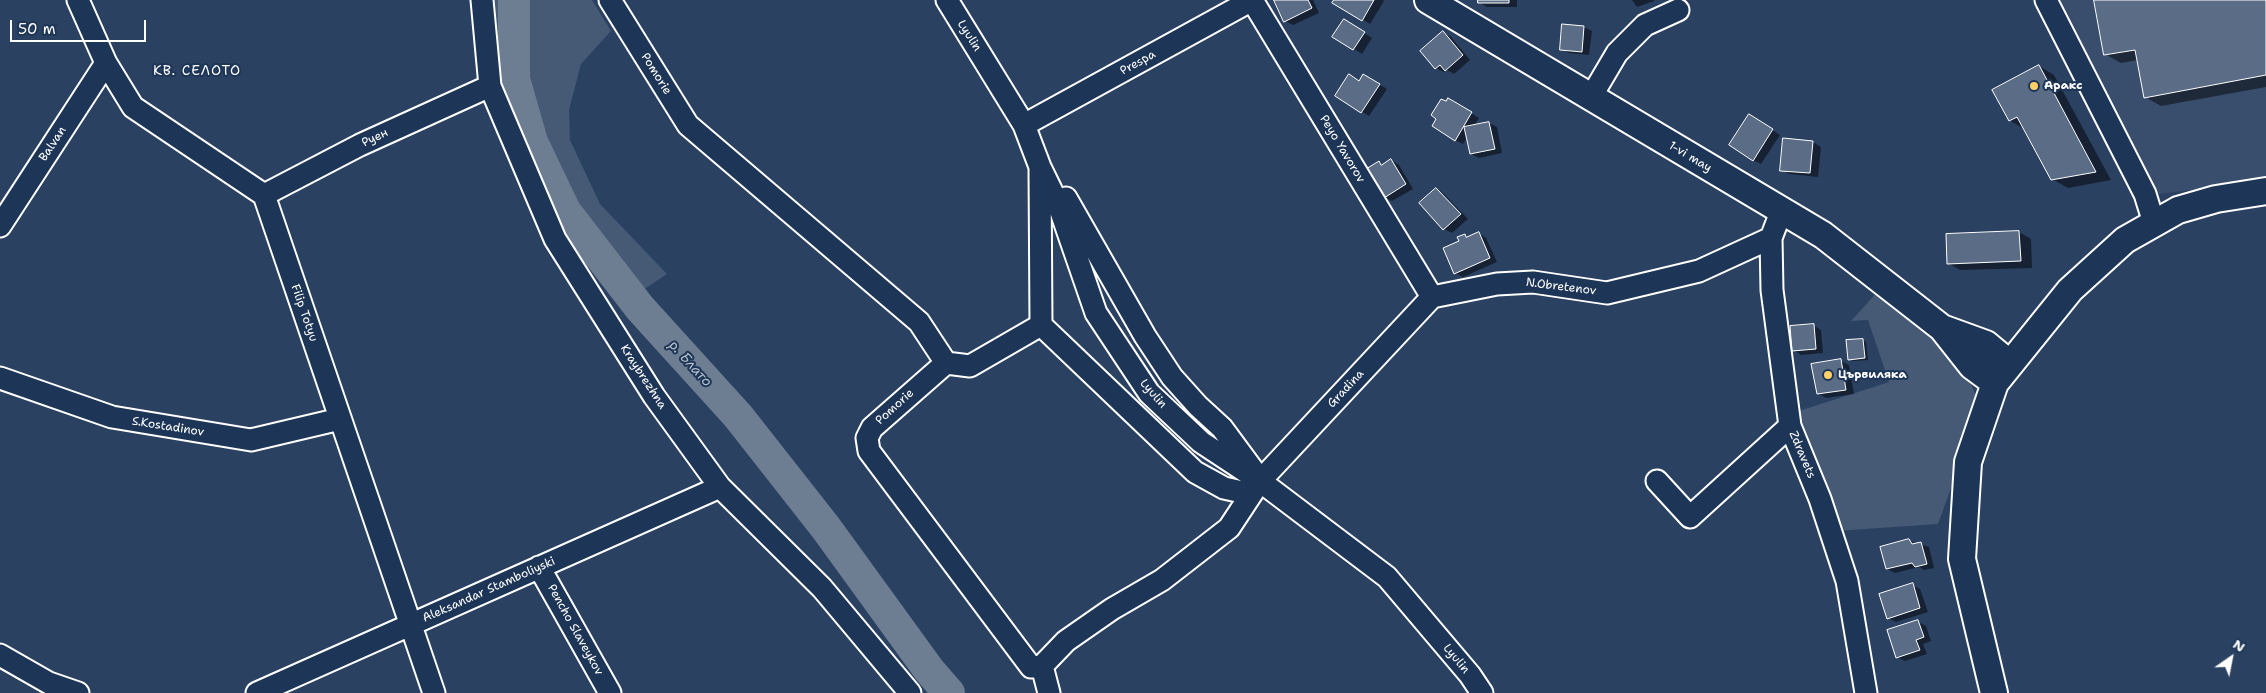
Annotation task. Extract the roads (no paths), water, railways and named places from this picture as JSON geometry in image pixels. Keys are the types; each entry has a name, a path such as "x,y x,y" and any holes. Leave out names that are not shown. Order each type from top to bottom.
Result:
{"street":[{"path":"78,0 106,63 133,107 264,195"},
{"name":"Kraybrezhna","path":"482,0 490,86 555,239 654,396 720,487 822,588 910,693"},
{"name":"Pomorie","path":"610,0 688,125 919,322 946,363 872,428 867,438 869,451 1023,658 1031,667 1042,666"},
{"name":"Lyulin","path":"947,0 1028,135 1040,167 1059,206 1096,313 1149,393 1201,442 1256,487 1387,577 1470,675 1482,693"},
{"name":"Prespa","path":"1028,135 1252,0"},
{"name":"Peyo Yavorov","path":"1252,0 1432,297"},
{"name":"1-vi may","path":"1428,0 1823,235 1942,328 1972,366 2003,373"},
{"path":"2046,0 2145,194 2154,223"},
{"path":"1590,97 1617,53 1645,25 1678,10"},
{"name":"Balvan","path":"0,226 106,63"},
{"name":"Руен","path":"264,195 360,145 490,86"},
{"path":"1028,135 1049,167 1145,336 1172,377 1198,406 1222,428 1256,487"},
{"path":"1040,167 1041,324 1195,472 1224,488 1256,487"},
{"path":"1994,693 1962,559 1968,462 2003,373 2070,290 2125,240 2178,210 2216,199 2266,191"},
{"name":"Filip Totyu","path":"264,195 434,693"},
{"name":"Zdravets","path":"1782,212 1771,238 1772,290 1790,426 1820,499 1847,581 1866,693"},
{"name":"N.Obretenov","path":"1432,297 1497,284 1533,282 1607,293 1699,271 1771,238"},
{"name":"Gradina","path":"1256,487 1432,297"},
{"path":"946,363 970,366 1041,324"},
{"name":"S.Kostadinov","path":"0,378 112,418 251,440 340,419"},
{"path":"1658,481 1690,517 1790,426"},
{"name":"Aleksandar Stamboliyski","path":"258,693 720,487"},
{"path":"1049,693 1042,666 1066,641 1112,609 1162,580 1229,528 1256,487"},
{"name":"Pencho Slaveykov","path":"539,567 610,693"},
{"path":"0,655 49,683 78,693"}],"waterway":[{"name":"р. Блато","path":"514,0 514,79 532,142 565,211 640,308 738,416 826,528 929,670 949,693"}],"place":[{"name":"Аракс","path":"2034,86"},
{"name":"Цървиляка","path":"1828,375"}],"district":[{"name":"КВ. СЕЛОТО","path":"197,71"}]}
